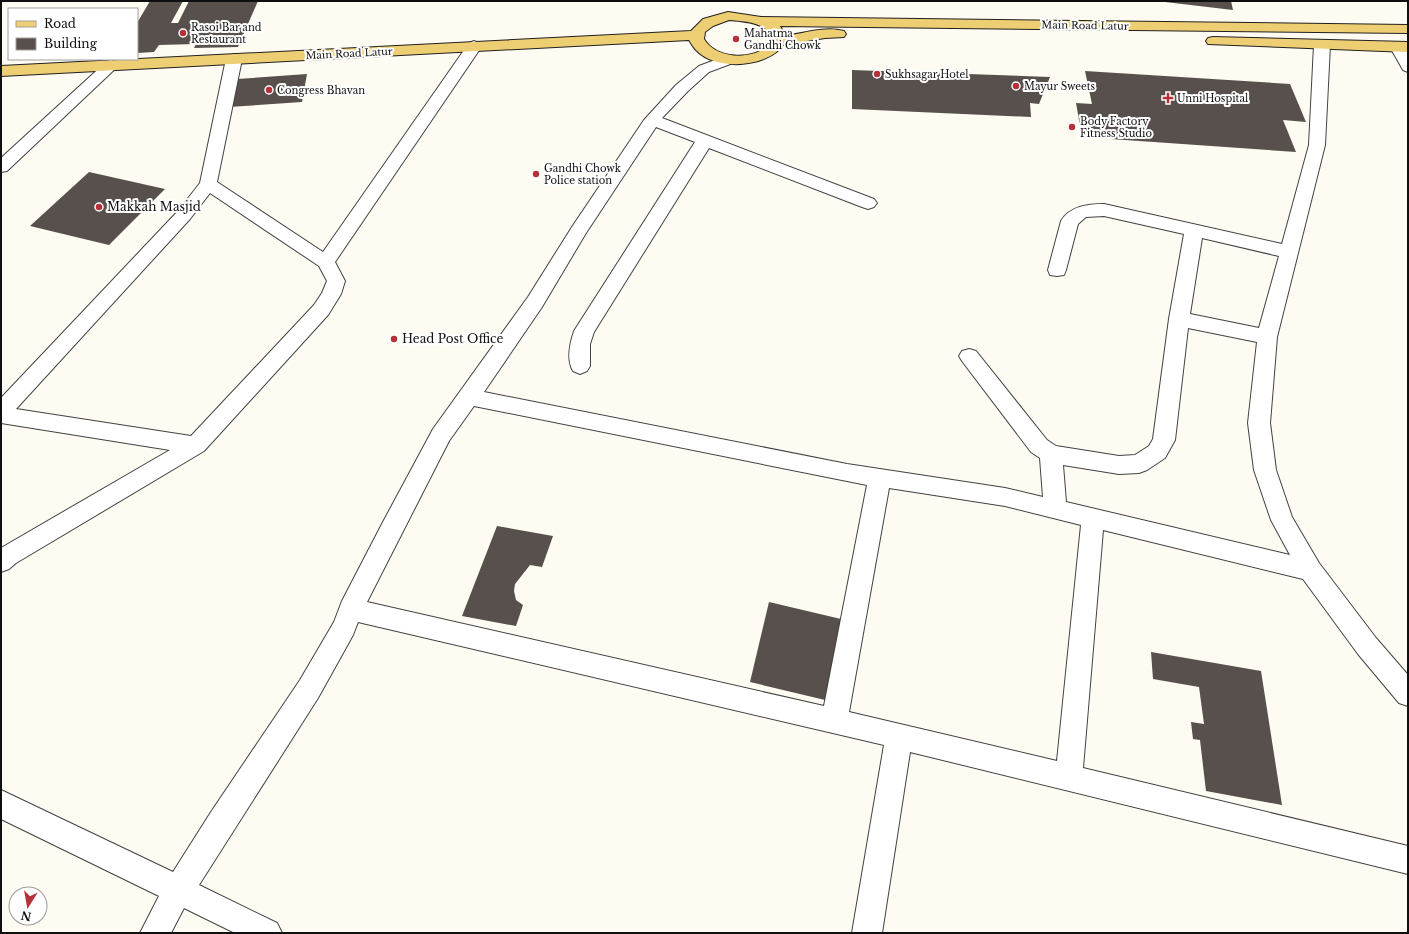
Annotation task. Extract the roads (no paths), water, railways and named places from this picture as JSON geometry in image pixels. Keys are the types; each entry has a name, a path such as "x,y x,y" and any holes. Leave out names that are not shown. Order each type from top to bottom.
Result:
{"main road":[{"path":"740,16 741,1"},
{"path":"728,16 740,16 762,21 773,28 777,35 778,42 774,49 755,58 728,60 715,57 705,52 698,45 696,35 699,30 711,21 728,16"},
{"name":"Main Road Latur","path":"762,21 1408,29"},
{"name":"Main Road Latur","path":"778,42 826,34 888,33 1005,34 1179,40"},
{"name":"Main Road Latur","path":"1,71 696,35"},
{"path":"1203,41 1403,47"}],"street":[{"path":"1322,45 1317,145 1267,338 1258,424 1265,470 1282,520 1311,570 1367,646 1408,694"},
{"path":"326,262 474,46"},
{"path":"1403,47 1408,68"},
{"path":"1,413 184,215 208,184 234,59"},
{"path":"155,933 178,891 221,822 309,689 344,627 351,609 391,529 441,435 469,398 535,302 582,225 652,120 682,88 704,69 728,60"},
{"path":"1,167 111,65"},
{"path":"652,120 868,203"},
{"path":"580,366 580,344 584,331 705,140"},
{"path":"1,562 8,556 196,445 321,310 331,294 336,280 326,262 208,184"},
{"path":"1057,270 1070,221 1080,213 1092,210 1104,210 1290,252"},
{"path":"969,356 1039,446 1051,454 1119,466 1139,464 1157,452 1164,440 1179,319 1194,230"},
{"path":"1179,319 1267,338"},
{"path":"469,398 839,471 1005,497 1311,570"},
{"path":"1,413 196,445"},
{"path":"1051,454 1054,509"},
{"path":"834,721 880,478"},
{"path":"1069,777 1093,518"},
{"path":"351,609 899,736 1408,860"},
{"path":"867,933 899,736"},
{"path":"1,804 267,933"}],"place":[{"name":"Rasoi Bar and Restaurant","path":"183,33"},
{"name":"Mahatma Gandhi Chowk","path":"736,39"},
{"name":"Sukhsagar Hotel","path":"877,74"},
{"name":"Mayur Sweets","path":"1016,86"},
{"name":"Congress Bhavan","path":"269,90"},
{"name":"Unni Hospital","path":"1168,98"},
{"name":"Body Factory Fitness Studio","path":"1072,127"},
{"name":"Gandhi Chowk Police station","path":"536,174"},
{"name":"Makkah Masjid","path":"99,207"},
{"name":"Head Post Office","path":"394,339"}]}
